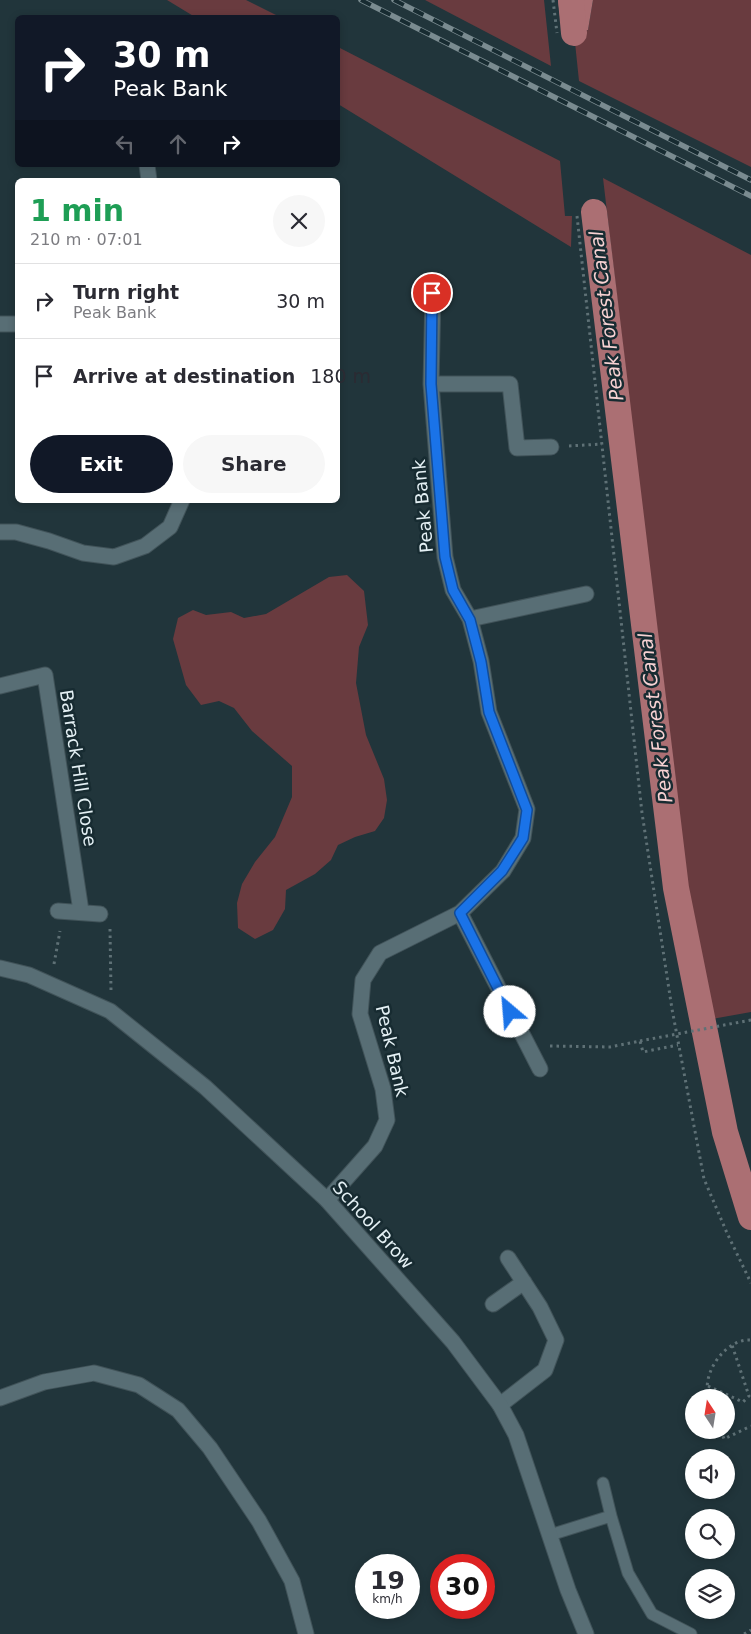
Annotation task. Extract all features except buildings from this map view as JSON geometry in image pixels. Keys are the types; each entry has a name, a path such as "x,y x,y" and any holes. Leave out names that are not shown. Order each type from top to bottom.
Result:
{"street":[{"name":"Peak Bank","path":"327,1200 375,1146 386,1120 383,1089 360,1014 363,980 380,953 460,913 502,871 523,838 527,810 489,712 481,662 470,620 453,590 445,557 431,384 432,293"},
{"path":"1,324 15,324"},
{"path":"431,384 510,384 516,448 551,448"},
{"path":"0,532 16,532 83,553 114,557 145,546 170,527 181,503"},
{"path":"470,620 586,594"},
{"name":"Barrack Hill Close","path":"0,686 45,675 81,912"},
{"path":"58,911 100,914"},
{"path":"460,913 540,1070"},
{"name":"School Brow","path":"0,968 29,975 110,1011 205,1087 327,1200 453,1342 500,1404 516,1435 568,1590 584,1630"},
{"path":"500,1404 545,1370 556,1340 540,1307 508,1258"},
{"path":"492,1304 524,1282"},
{"path":"0,1398 44,1382 94,1373 139,1385 178,1410 210,1448 259,1521 292,1581 306,1634"}],"lane":[{"path":"603,1483 628,1573 652,1614 690,1634"},
{"path":"550,1535 611,1516"}],"path":[{"path":"553,0 557,33"},
{"path":"577,216 642,814 678,1046 704,1179 727,1234 751,1283"},
{"path":"551,448 602,444"},
{"path":"50,984 62,920 81,912"},
{"path":"100,914 110,917 112,963 110,1011"},
{"path":"527,1045 610,1047 751,1020"},
{"path":"640,1041 643,1052 678,1046"},
{"path":"708,1389 712,1364 732,1345 742,1339 751,1340"},
{"path":"708,1386 742,1402 749,1396 732,1345"},
{"path":"735,1434 751,1426"},
{"path":"744,1634 751,1630"}],"shaded area":[{"path":"167,0 246,0 276,15 192,15"},
{"path":"425,0 544,0 551,66"},
{"path":"558,0 593,0 588,30 562,33"},
{"path":"593,0 751,0 751,167 579,81 574,33 588,30"},
{"path":"340,48 560,161 565,216 572,216 571,247 340,105"},
{"path":"603,178 751,255 751,1012 712,1019 686,883"},
{"path":"347,575 364,591 368,625 359,647 356,683 366,735 384,779 387,800 384,818 375,831 338,845 331,860 315,874 286,890 285,909 273,930 255,939 238,928 237,903 242,884 255,862 275,837 292,797 292,766 252,731 234,708 219,701 201,705 186,685 173,639 178,618 193,610 206,615 231,612 244,618 266,614 329,577"}],"waterway":[{"name":"Peak Forest Canal","path":"571,0 574,33"},
{"name":"Peak Forest Canal","path":"594,212 676,888 725,1132 751,1217"}],"railway":[{"path":"361,0 751,196"},
{"path":"394,0 751,180"}],"route":[{"path":"432,293 431,384 445,557 453,590 470,620 481,662 489,712 527,810 523,838 502,871 460,913 510,1012"}]}
